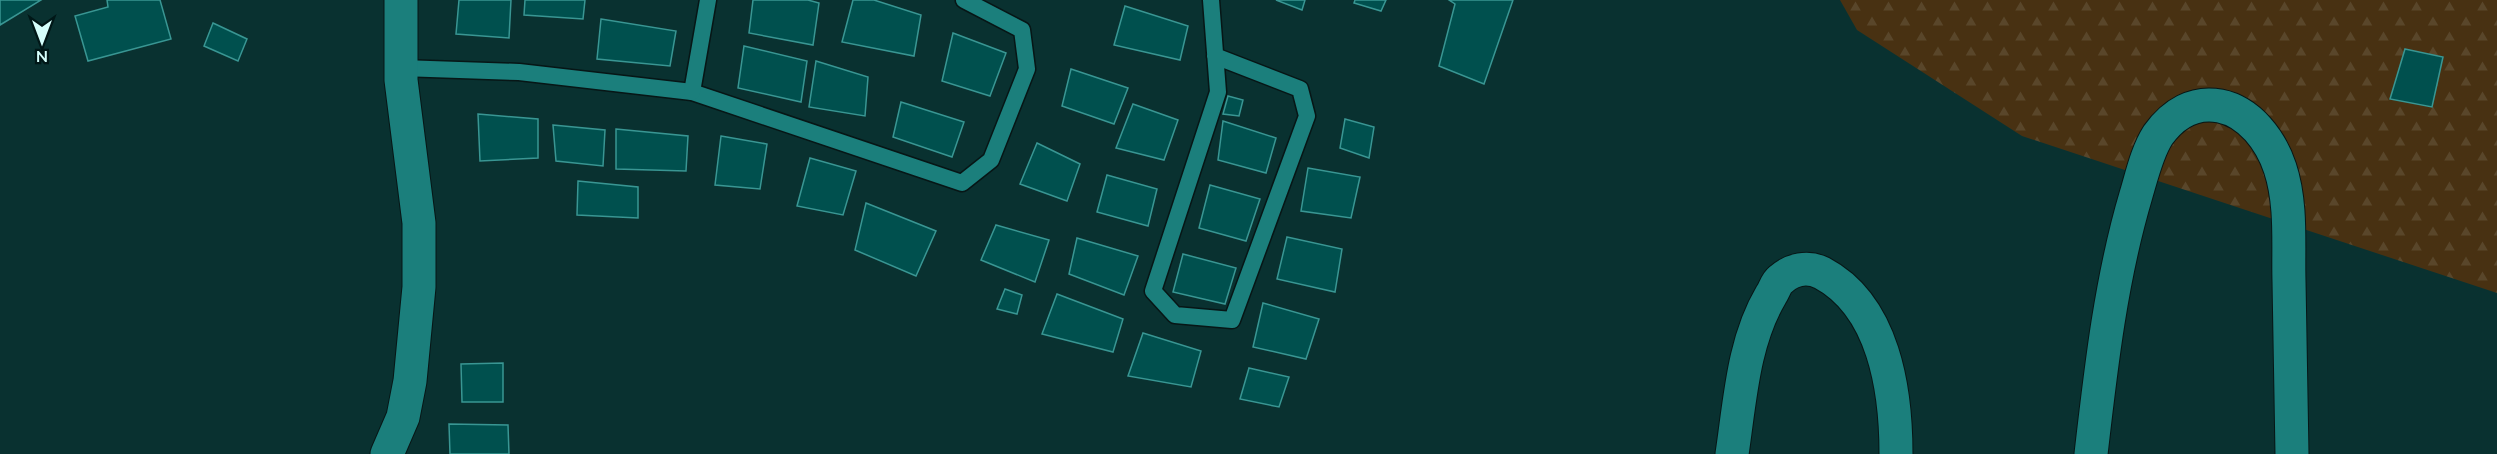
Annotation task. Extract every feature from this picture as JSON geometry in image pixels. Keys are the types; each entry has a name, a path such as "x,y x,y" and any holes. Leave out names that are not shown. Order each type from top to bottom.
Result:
{"street":[{"path":"387,454 403,417 410,381 418,287 419,223 401,68 401,0"},
{"path":"2091,454 2116,278 2142,176 2158,136 2176,115 2196,105 2220,106 2243,115 2258,129 2273,149 2281,171 2288,216 2292,454"},
{"path":"1732,454 1746,363 1763,308 1780,280 1801,268 1816,271 1839,283 1859,304 1878,341 1890,381 1896,424 1896,454"}],"lane":[{"path":"692,92 708,0"},
{"path":"401,68 519,72 692,92 962,183 991,160 1027,69 1022,30 964,0"},
{"path":"1211,0 1215,56 1218,92 1153,291 1175,315 1232,320 1307,116 1300,89 1215,56"}],"green space":[{"path":"1840,0 2497,0 2497,293 2022,136 1857,30"}],"building":[{"path":"0,0 41,0 0,25"},
{"path":"107,0 160,0 171,39 88,61 75,16 108,7"},
{"path":"459,0 511,0 509,38 456,34"},
{"path":"525,0 585,0 583,19 524,15"},
{"path":"753,0 808,0 819,3 813,45 749,33"},
{"path":"853,0 874,0 921,15 914,56 842,42"},
{"path":"1276,0 1305,0 1302,10"},
{"path":"1355,0 1386,0 1381,11 1354,3"},
{"path":"1449,0 1513,0 1484,84 1439,66 1455,4"},
{"path":"1125,6 1188,26 1180,60 1114,45"},
{"path":"601,19 676,31 670,66 597,59"},
{"path":"213,23 247,39 238,61 204,46"},
{"path":"953,33 1006,53 990,96 942,81"},
{"path":"744,46 807,61 801,102 738,88"},
{"path":"2405,49 2443,57 2432,107 2390,99"},
{"path":"816,61 868,77 865,116 809,107"},
{"path":"1071,69 1128,88 1114,124 1062,106"},
{"path":"1228,96 1243,100 1239,116 1223,114"},
{"path":"901,102 964,122 952,157 893,137"},
{"path":"1133,104 1178,120 1164,160 1116,148"},
{"path":"478,114 538,119 538,158 480,161"},
{"path":"1345,119 1374,127 1369,158 1340,148"},
{"path":"1223,121 1276,138 1266,173 1218,160"},
{"path":"553,125 605,130 603,166 556,161"},
{"path":"616,129 688,136 686,171 616,169"},
{"path":"721,136 767,144 760,189 715,185"},
{"path":"1037,143 1080,164 1067,201 1020,184"},
{"path":"810,158 856,171 843,215 797,206"},
{"path":"1308,168 1360,177 1351,218 1301,211"},
{"path":"1107,175 1157,189 1148,226 1097,212"},
{"path":"578,181 638,187 638,218 577,215"},
{"path":"1210,185 1260,199 1246,241 1199,228"},
{"path":"866,203 936,231 916,276 855,250"},
{"path":"996,225 1049,240 1035,282 981,260"},
{"path":"1287,237 1342,249 1335,292 1277,279"},
{"path":"1077,238 1138,256 1124,295 1069,274"},
{"path":"1183,254 1236,268 1225,304 1173,292"},
{"path":"1005,289 1022,295 1017,314 997,309"},
{"path":"1057,294 1123,319 1113,352 1042,334"},
{"path":"1263,303 1319,319 1306,359 1253,347"},
{"path":"1143,333 1201,351 1191,387 1128,376"},
{"path":"503,363 503,402 462,402 461,364"},
{"path":"1249,368 1289,377 1279,407 1240,399"},
{"path":"449,424 508,425 509,454 450,454"}]}
